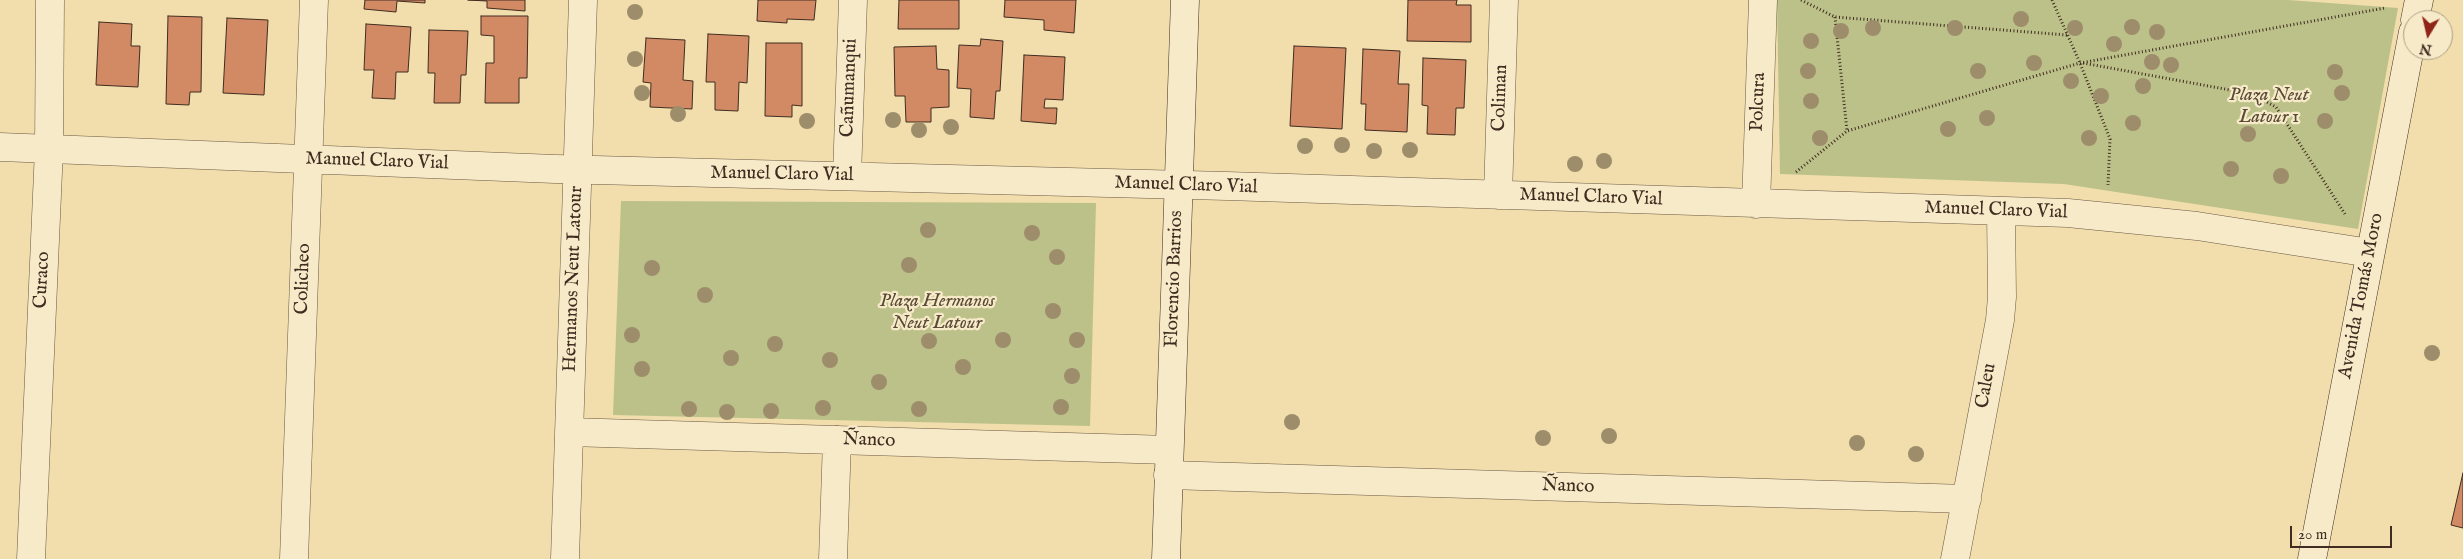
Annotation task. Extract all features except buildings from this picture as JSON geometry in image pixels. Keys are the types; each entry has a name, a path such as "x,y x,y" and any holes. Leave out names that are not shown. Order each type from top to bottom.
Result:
{"street":[{"name":"Curaco","path":"31,559 49,149 50,0"},
{"name":"Colicheo","path":"294,559 314,0"},
{"name":"Hermanos Neut Latour","path":"565,559 583,0"},
{"name":"Cañumanqui","path":"847,176 853,0"},
{"name":"Florencio Barrios","path":"1166,559 1185,0"},
{"name":"Coliman","path":"1498,195 1504,0"},
{"name":"Polcura","path":"1756,204 1763,0"},
{"name":"Avenida Tomás Moro","path":"2314,558 2408,60"},
{"name":"Manuel Claro Vial","path":"0,147 577,169 1178,185 2107,216 2197,226 2370,253"},
{"name":"Caleu","path":"1955,559 2002,304 2001,212"},
{"name":"Ñanco","path":"569,432 837,440 1169,462 1967,499"},
{"path":"833,559 837,440"}],"path":[{"path":"1801,0 1835,17 2068,36"},
{"path":"2052,0 2080,63 2110,139 2107,216"},
{"path":"1794,174 1847,131 2080,63 2413,5"},
{"path":"1835,17 1847,131"},
{"path":"2080,63 2252,94 2276,107 2370,253"}],"green space":[{"name":"Plaza Neut Latour 1","path":"1777,0 2288,0 2398,8 2358,229 2064,184 1780,174"},
{"name":"Plaza Hermanos Neut Latour","path":"621,201 1096,203 1090,426 613,415"}]}
